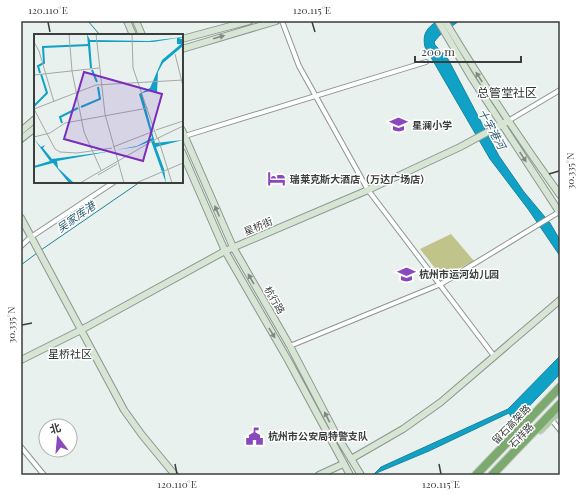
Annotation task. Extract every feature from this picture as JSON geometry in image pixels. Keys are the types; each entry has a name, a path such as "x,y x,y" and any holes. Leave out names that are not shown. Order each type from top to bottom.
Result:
{"highway":[{"name":"留石高架路","path":"476,475 560,386"},
{"path":"492,475 560,404"}],"main road":[{"name":"石祥路","path":"472,475 560,386"},
{"name":"石祥路","path":"497,475 560,410"}],"street":[{"path":"127,21 133,34"},
{"path":"136,21 142,34"},
{"path":"183,39 249,21"},
{"path":"183,49 276,21"},
{"path":"282,21 294,56 368,190 441,284 494,356"},
{"path":"290,346 441,284 560,212 449,33 438,21"},
{"path":"445,21 449,33"},
{"path":"185,136 426,62"},
{"path":"505,122 560,90"},
{"path":"21,131 34,119"},
{"path":"505,122 560,195"},
{"name":"星桥街","path":"21,360 81,330 233,247 368,190 474,139 505,122"},
{"path":"21,140 34,129"},
{"name":"杭行路","path":"183,132 233,247 290,346 336,434 361,475"},
{"name":"杭行路","path":"183,154 225,251 288,360 350,475"},
{"path":"21,246 113,183"},
{"path":"21,218 131,422 175,475"},
{"path":"351,459 403,429 441,402 560,300"},
{"path":"551,420 560,430"},
{"path":"21,448 44,475"},
{"path":"320,475 343,464"}],"green space":[{"path":"451,234 474,261 442,277 420,249"}],"water":[{"path":"437,21 459,21 440,35 434,42 435,45 448,59 499,156 524,192 550,223 560,240 560,256 528,209 490,159 425,47 424,38 426,32 430,26"},
{"path":"560,356 560,374 514,422 509,413 429,451 374,474 381,467 508,409"}],"waterway":[{"name":"吴家库港","path":"88,21 99,34"},
{"name":"吴家库港","path":"41,250 139,183"},
{"name":"吴家库港","path":"21,265 37,253"}],"place":[{"name":"星澜小学","path":"399,125"},
{"name":"瑞莱克斯大酒店（万达广场店）","path":"277,179"},
{"name":"杭州市运河幼儿园","path":"406,274"},
{"name":"杭州市公安局特警支队","path":"255,436"}],"district":[{"name":"总管堂社区","path":"507,93"},
{"name":"星桥社区","path":"70,354"}],"water label":[{"name":"十字港河","path":"492,129"}]}
